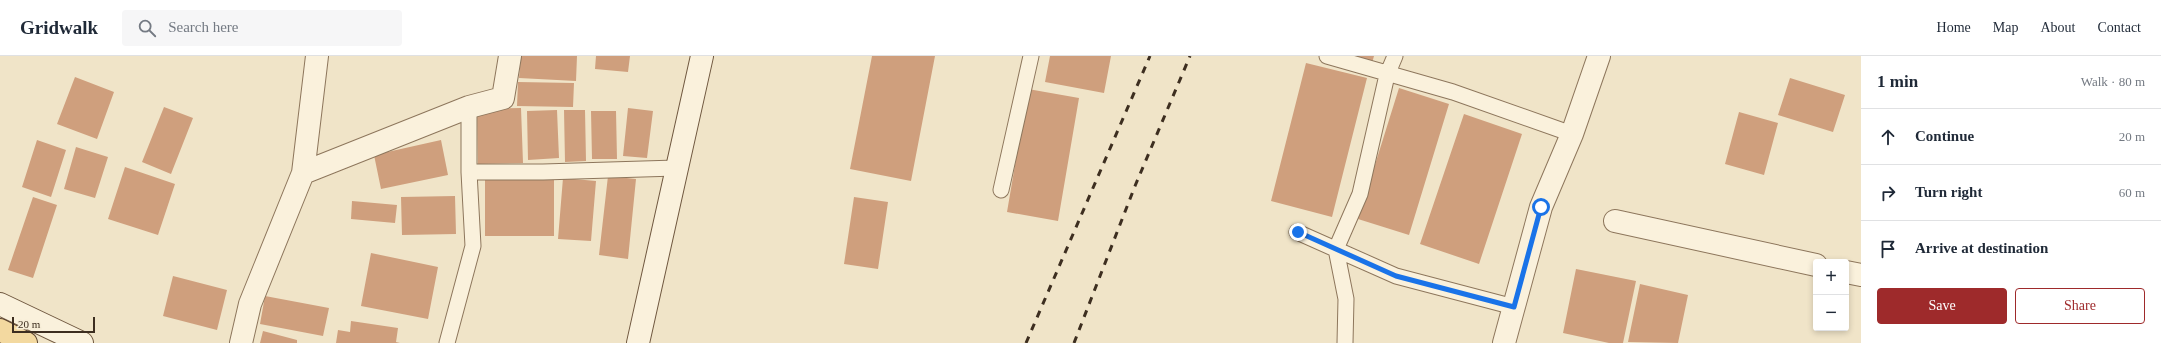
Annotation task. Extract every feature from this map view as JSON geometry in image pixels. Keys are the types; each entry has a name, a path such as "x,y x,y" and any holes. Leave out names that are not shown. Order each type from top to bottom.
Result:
{"main road":[{"path":"0,330 26,343"}],"street":[{"path":"241,343 250,304 303,173 317,56"},
{"path":"303,173 469,107 503,98 510,56"},
{"path":"638,343 702,56"},
{"path":"1504,343 1541,207 1572,134 1599,56"},
{"path":"1615,221 1813,264"},
{"path":"1849,273 1861,275"},
{"path":"0,304 82,343"}],"lane":[{"path":"1001,190 1030,56"},
{"path":"1327,56 1387,75 1453,92 1572,134"},
{"path":"1345,343 1346,299 1336,249 1360,194 1387,75 1395,56"},
{"path":"447,343 473,246 469,172 469,107"},
{"path":"469,172 543,172 676,168"},
{"path":"1298,232 1396,276 1514,307"}],"building":[{"path":"521,56 577,56 576,81 519,78"},
{"path":"596,56 630,56 628,72 595,69"},
{"path":"872,56 935,56 911,181 850,169"},
{"path":"1050,56 1111,56 1104,93 1045,82"},
{"path":"1350,56 1374,56 1372,63"},
{"path":"1306,63 1367,78 1332,217 1271,201"},
{"path":"75,77 114,92 97,139 57,124"},
{"path":"1790,78 1845,95 1833,132 1778,115"},
{"path":"518,82 574,83 573,107 517,106"},
{"path":"1399,88 1449,104 1409,235 1358,219"},
{"path":"1028,89 1079,98 1058,221 1007,212"},
{"path":"164,107 193,118 171,174 142,162"},
{"path":"521,108 523,163 478,164 477,109"},
{"path":"628,108 653,111 647,158 623,156"},
{"path":"557,110 559,158 528,160 527,111"},
{"path":"564,110 585,110 586,161 565,162"},
{"path":"591,111 616,111 617,159 592,159"},
{"path":"1739,112 1778,123 1764,175 1725,164"},
{"path":"1464,114 1522,134 1479,264 1420,244"},
{"path":"37,140 66,150 51,197 22,187"},
{"path":"441,140 448,175 381,189 374,155"},
{"path":"76,147 108,157 95,198 64,189"},
{"path":"125,167 175,184 158,235 108,219"},
{"path":"608,176 636,179 628,259 599,255"},
{"path":"485,178 554,178 554,236 485,236"},
{"path":"563,178 596,181 591,241 558,239"},
{"path":"455,196 456,234 402,235 401,197"},
{"path":"33,197 57,205 33,278 8,270"},
{"path":"854,197 888,202 878,269 844,264"},
{"path":"352,201 397,205 395,223 351,219"},
{"path":"371,253 438,267 428,319 361,306"},
{"path":"1576,269 1636,281 1623,343 1609,343 1563,333"},
{"path":"173,276 227,290 217,330 163,316"},
{"path":"1640,284 1688,295 1678,343 1628,342"},
{"path":"265,296 329,308 323,336 260,324"},
{"path":"351,321 398,328 396,342 400,343 336,343 338,330 350,332"},
{"path":"263,331 297,340 297,343 260,343"}],"railway":[{"path":"1026,343 1150,56"},
{"path":"1074,343 1135,186 1190,56"}],"route":[{"path":"1298,232 1396,276 1514,307 1541,207"}]}
